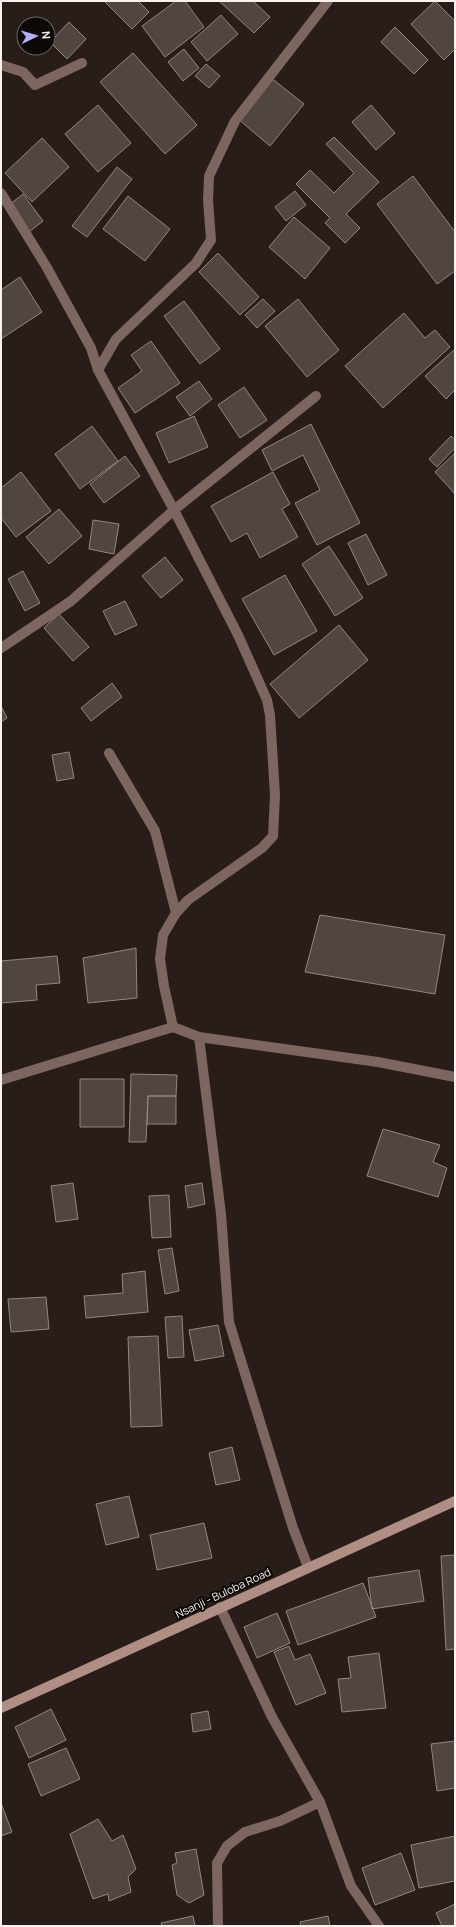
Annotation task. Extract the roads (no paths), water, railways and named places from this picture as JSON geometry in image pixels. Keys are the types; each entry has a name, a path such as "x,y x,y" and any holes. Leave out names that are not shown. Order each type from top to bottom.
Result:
{"main road":[{"name":"Nsanji - Buloba Road","path":"1,1708 455,1501"}],"street":[{"path":"98,370 116,338 196,263 212,240 208,200 209,176 235,121 328,1"},
{"path":"1,65 23,72 35,85 82,63"},
{"path":"1,194 46,266 91,348 98,370 174,510 238,635 267,700 270,715 275,795 273,836 262,848 188,900 176,913 163,935 160,959 173,1027"},
{"path":"1,648 71,601 174,510 316,396"},
{"path":"109,753 155,830 176,913"},
{"path":"1,1080 173,1027 199,1037 378,1062 455,1077"},
{"path":"199,1037 221,1214 229,1322 291,1521 308,1567"},
{"path":"220,1607 272,1717 320,1802 350,1886 379,1926"},
{"path":"218,1926 217,1863 227,1846 245,1832 280,1821 320,1802"}]}
